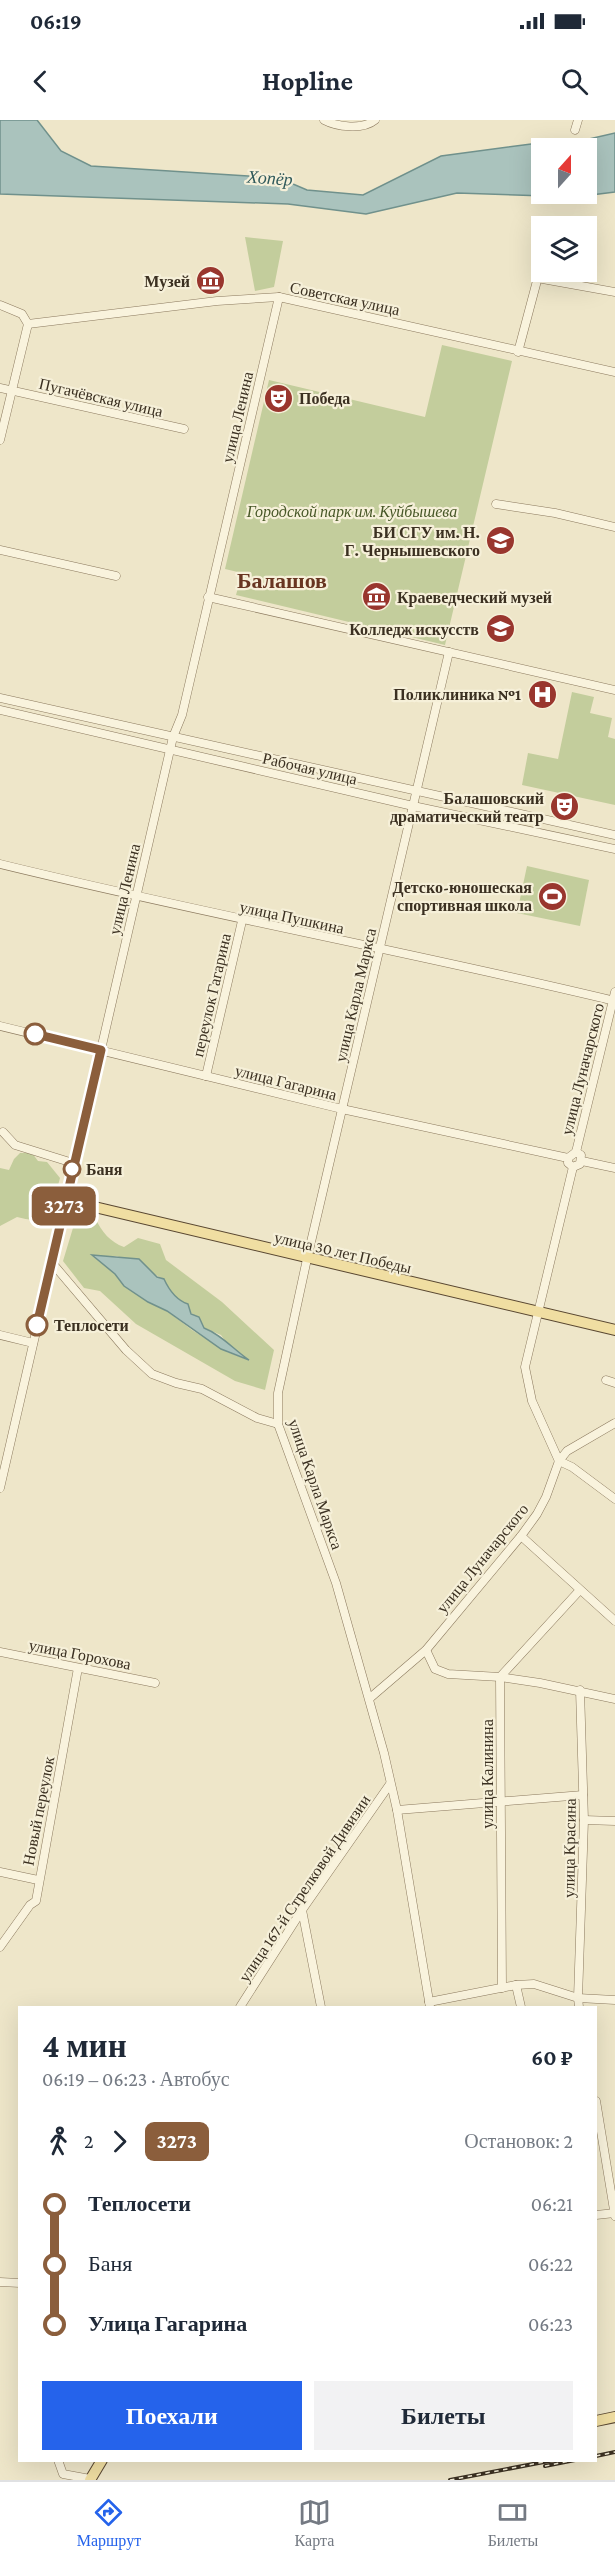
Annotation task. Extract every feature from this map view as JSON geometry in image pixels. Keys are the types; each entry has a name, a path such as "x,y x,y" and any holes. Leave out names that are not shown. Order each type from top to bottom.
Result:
{"main road":[{"name":"улица 30 лет Победы","path":"65,1200 615,1330"},
{"path":"597,2421 615,2417"},
{"path":"90,2480 101,2462"}],"street":[{"path":"324,120 331,124 362,126 375,120"},
{"path":"575,130 578,120"},
{"path":"518,352 536,282"},
{"path":"559,282 615,292"},
{"name":"Советская улица","path":"28,324 217,301 279,297 615,372"},
{"name":"улица Ленина","path":"0,1488 53,1264 73,1163 173,737 182,715 279,297"},
{"path":"0,305 21,314 28,324 0,440"},
{"name":"Пугачёвская улица","path":"0,388 184,429"},
{"path":"496,504 555,513 615,527"},
{"path":"0,550 116,576"},
{"path":"208,597 615,690"},
{"name":"улица Карла Маркса","path":"430,2004 397,1810 370,1698 336,1583 279,1424 278,1393 282,1365 449,652"},
{"name":"Рабочая улица","path":"0,698 615,835"},
{"name":"Рабочая улица","path":"0,710 413,806 615,849"},
{"name":"улица Пушкина","path":"0,864 242,921 529,980 614,1001"},
{"name":"переулок Гагарина","path":"206,1076 242,921"},
{"name":"улица Луначарского","path":"576,1152 615,992"},
{"name":"улица Гагарина","path":"0,1026 342,1109 568,1158"},
{"path":"3,1132 15,1145 73,1163"},
{"path":"573,1167 568,1163 568,1158 576,1152 581,1155 582,1161"},
{"path":"573,1167 582,1161"},
{"path":"582,1161 615,1168"},
{"path":"573,1167 525,1367 532,1401 558,1461 572,1467 615,1499"},
{"path":"53,1264 126,1350 152,1374 202,1389 257,1418 279,1424"},
{"path":"0,1335 33,1343"},
{"path":"606,1380 615,1383"},
{"path":"558,1461 567,1450 615,1423"},
{"name":"улица Луначарского","path":"370,1698 426,1650 521,1536 546,1497 558,1461"},
{"path":"521,1536 579,1591 615,1621"},
{"path":"500,1677 579,1591"},
{"path":"426,1650 435,1669 448,1674 500,1677 614,1697"},
{"name":"улица Горохова","path":"0,1652 155,1683"},
{"name":"Новый переулок","path":"0,1947 30,1905 36,1901 78,1668"},
{"name":"улица Калинина","path":"500,1677 502,1988"},
{"name":"улица Красина","path":"579,2006 584,1820 580,1690"},
{"name":"улица 167-й Стрелковой Дивизии","path":"241,2006 302,1910 390,1784"},
{"path":"397,1810 583,1795"},
{"path":"584,1820 615,1821"},
{"path":"0,1872 38,1880"},
{"path":"302,1910 321,2006"},
{"path":"430,2004 516,1985 534,1984 578,1998 615,2000"},
{"path":"516,1985 521,2006"},
{"path":"597,2108 615,2214 597,2215"},
{"path":"0,2282 18,2283"},
{"path":"59,2462 63,2474 90,2480"}],"green space":[{"path":"245,237 283,241 274,287 255,291"},
{"name":"Городской парк им. Куйбышева","path":"442,345 512,361 445,645 236,595 242,573 225,569 269,380 425,417"},
{"path":"572,692 594,697 590,713 612,718 608,737 615,739 615,805 522,785 528,753 558,759"},
{"name":"Детско-юношеская спортивная школа","path":"527,866 589,880 580,926 517,913"},
{"path":"20,1153 32,1153 38,1161 47,1162 60,1178 50,1215 34,1220 17,1217 0,1226 0,1168 9,1170"},
{"path":"76,1218 95,1218 107,1236 124,1247 138,1238 160,1244 166,1260 222,1302 274,1350 265,1390 235,1381 136,1324 100,1291 84,1288 63,1261","holes":["93,1256 117,1256 164,1279 178,1301 199,1317 204,1328 221,1335 230,1348 248,1360 227,1352 167,1311 124,1286 115,1274"]}],"water":[{"name":"Хопёр","path":"0,120 37,120 61,151 91,166 279,178 307,190 363,195 441,156 531,144 531,196 457,193 366,214 288,204 0,194"},
{"path":"615,133 615,192 597,194 597,138 593,138"},
{"path":"92,1255 139,1259 157,1277 164,1279 176,1297 188,1304 191,1314 199,1317 204,1328 222,1338 249,1360 221,1349 167,1311 124,1286 115,1274"}],"railway":[{"path":"597,2456 615,2452"},
{"path":"450,2480 544,2462"},
{"path":"545,2466 565,2462"}],"bus line":[{"name":"3273","path":"35,1034 101,1050 37,1325"}],"place":[{"name":"Музей","path":"211,281"},
{"name":"Победа","path":"278,398"},
{"name":"БИ СГУ им. Н. Г. Чернышевского","path":"501,541"},
{"name":"Краеведческий музей","path":"376,597"},
{"name":"Колледж искусств","path":"500,629"},
{"name":"Поликлиника №1","path":"542,694"},
{"name":"Балашовский драматический театр","path":"565,807"},
{"name":"Детско-юношеская спортивная школа","path":"553,896"},
{"name":"Баня","path":"72,1169"},
{"name":"Теплосети","path":"37,1325"}],"district":[{"name":"Балашов","path":"282,580"}]}
